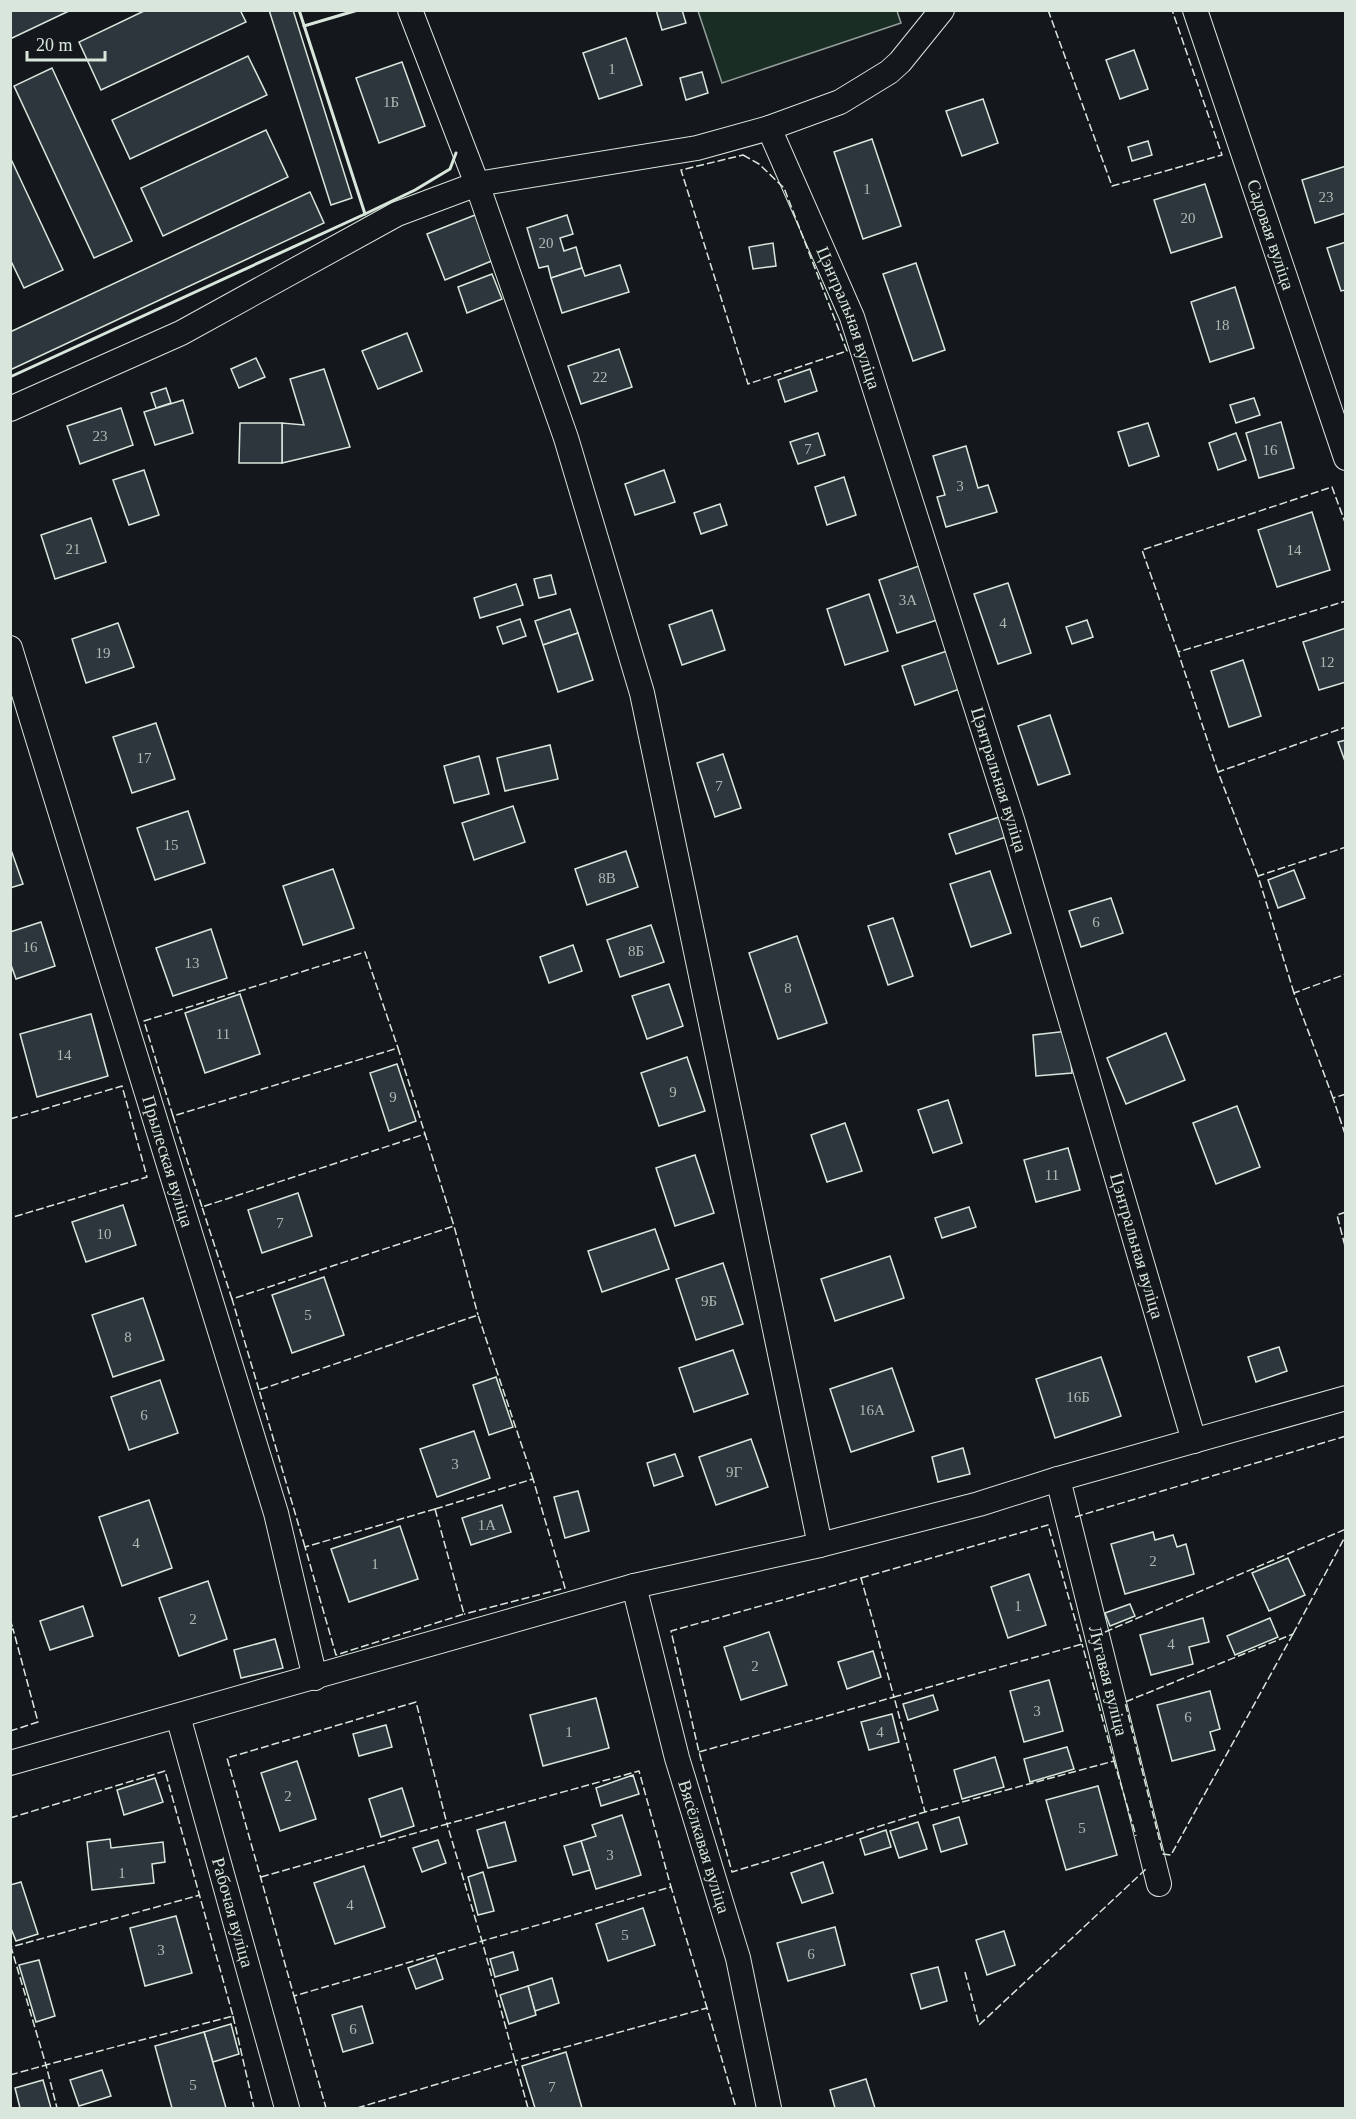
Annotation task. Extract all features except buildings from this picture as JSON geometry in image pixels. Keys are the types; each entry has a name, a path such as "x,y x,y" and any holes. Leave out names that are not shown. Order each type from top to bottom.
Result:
{"street":[{"path":"410,10 477,184 566,438 642,693 820,1545"},
{"path":"10,410 181,333 396,214 477,184 698,148 769,128 840,102 889,72 942,10"},
{"name":"Садовая вуліца","path":"1195,10 1346,458"},
{"name":"Цэнтральная вуліца","path":"769,128 852,317 1013,823 1194,1441"},
{"name":"Прылеская вуліца","path":"10,648 276,1514 315,1678"},
{"path":"10,1763 634,1586 820,1545 979,1504 1058,1479 1346,1398"},
{"name":"Лугавая вуліца","path":"1058,1479 1159,1884"},
{"name":"Вясёлкавая вуліца","path":"634,1586 677,1758 738,1958 769,2109"},
{"name":"Рабочая вуліца","path":"177,1716 287,2109"}],"green space":[{"path":"698,11 897,11 901,23 722,83"}],"fence":[{"path":"1048,10 1112,186 1222,155 1172,10"},
{"path":"743,155 759,164 784,188 847,351 748,384 681,170 743,155"},
{"path":"1178,652 1142,550 1332,487 1346,525"},
{"path":"1218,772 1178,652 1346,601"},
{"path":"1258,876 1218,772 1346,727"},
{"path":"1294,993 1258,876 1346,847"},
{"path":"173,1116 144,1021 365,952 398,1048"},
{"path":"1333,1098 1294,993 1346,974"},
{"path":"202,1207 173,1116 398,1048 425,1134"},
{"path":"10,1119 122,1086 147,1177 10,1218"},
{"path":"1346,1094 1333,1098 1346,1137"},
{"path":"232,1299 202,1207 425,1134 454,1226"},
{"path":"1346,1212 1337,1215 1346,1250"},
{"path":"259,1390 232,1299 454,1226 478,1315"},
{"path":"305,1547 259,1390 478,1315 533,1479"},
{"path":"1075,1517 1346,1436"},
{"path":"435,1509 533,1479 565,1588 464,1614"},
{"path":"435,1509 464,1614 336,1655 305,1547 435,1509"},
{"path":"861,1578 1048,1525 1082,1644 894,1697 925,1812 1114,1761 1082,1644"},
{"path":"1105,1632 1346,1529"},
{"path":"1293,1634 1346,1535"},
{"path":"699,1752 894,1697 861,1578 671,1631 699,1752 732,1872 925,1812"},
{"path":"10,1619 13,1629"},
{"path":"10,1630 13,1629 38,1722 10,1731"},
{"path":"1293,1634 1171,1855 1163,1854 1125,1702 1293,1634"},
{"path":"261,1877 447,1824 416,1702 227,1758 294,1996 482,1941 447,1824 639,1771 671,1887"},
{"path":"1114,1761 1136,1836"},
{"path":"10,1818 165,1771 233,2016 46,2065 11,1947 200,1895"},
{"path":"965,1972 979,2025 1145,1868"},
{"path":"357,2108 515,2061 482,1941 671,1887 707,2008"},
{"path":"294,1996 326,2108"},
{"path":"528,2108 515,2061 707,2008 736,2108"},
{"path":"233,2016 254,2108"},
{"path":"10,2075 46,2065 57,2108"}],"wall":[{"path":"10,377 365,214 299,10"},
{"path":"304,26 358,10"},
{"path":"365,214 415,190 450,169 456,153"}]}
